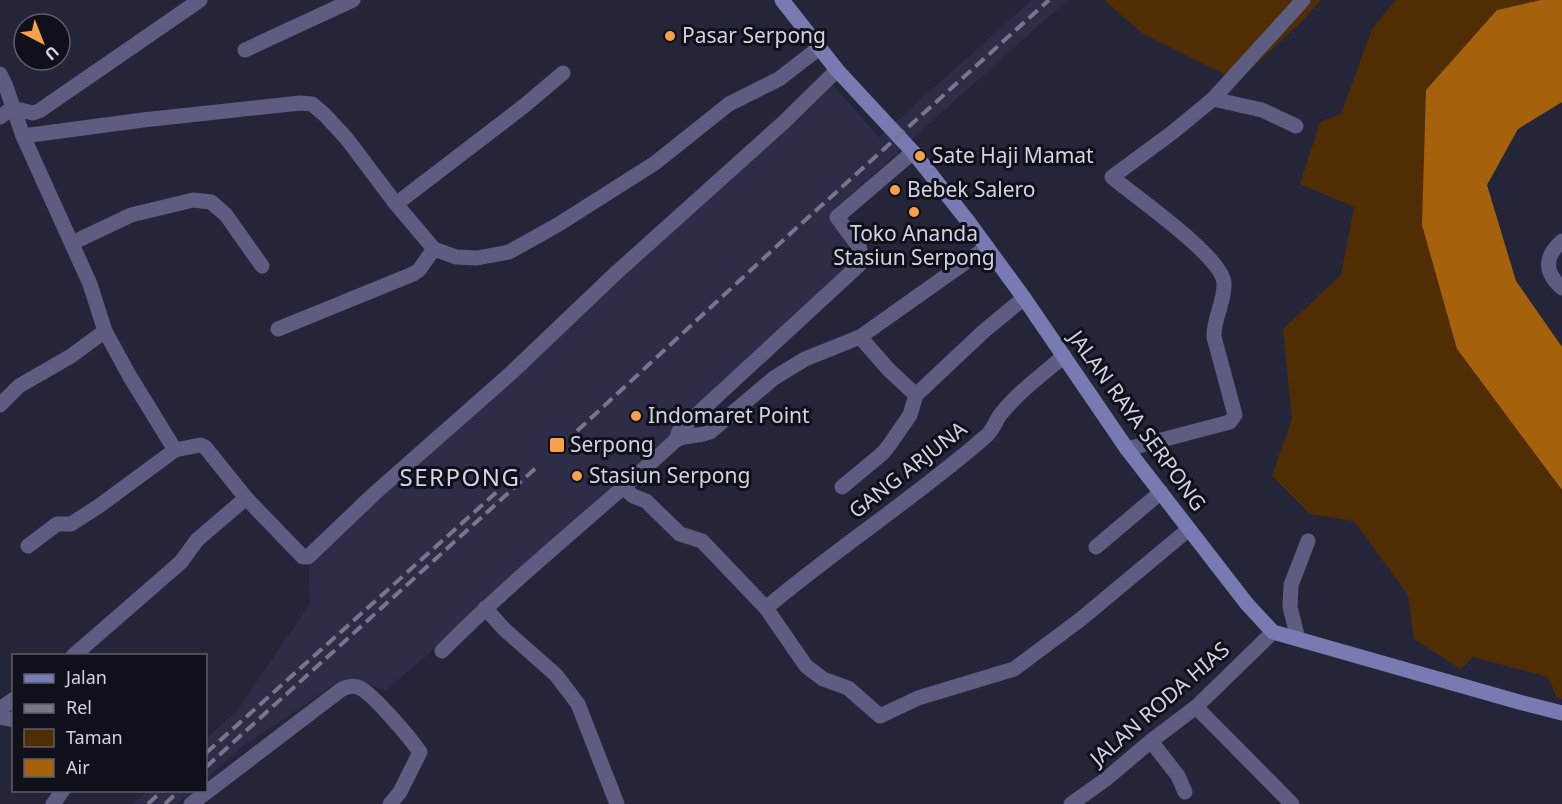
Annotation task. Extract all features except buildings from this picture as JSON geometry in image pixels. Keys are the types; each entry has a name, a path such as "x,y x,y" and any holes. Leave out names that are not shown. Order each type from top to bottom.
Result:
{"main road":[{"name":"JALAN RAYA SERPONG","path":"782,0 837,70 913,152 987,247 1127,449 1247,604 1273,632"},
{"path":"1273,632 1562,713"}],"street":[{"path":"6,112 33,113 39,111 200,0"},
{"path":"245,50 353,0"},
{"path":"1127,449 1230,422 1235,417 1213,329 1224,287 1223,276 1209,257 1184,234 1112,177 1213,99 1303,0"},
{"path":"23,136 134,121 307,103 317,107 347,139 396,204 434,249 466,258 497,255 517,248 655,163 729,104 779,79 819,48"},
{"path":"28,546 57,524 71,524 99,506 175,450 200,445 205,447 246,498 298,553 305,558 312,554 375,493 519,366 664,229 784,122 837,70"},
{"path":"396,204 524,106 563,73"},
{"path":"0,74 5,84 6,112 23,136 72,243 90,284 105,331 175,450"},
{"path":"1213,99 1262,110 1296,126"},
{"path":"676,440 679,431 859,265 862,257 859,247 837,217 913,152"},
{"path":"72,243 131,215 193,200 211,202 226,215 262,266"},
{"path":"1562,241 1555,247 1548,260 1551,278 1562,288"},
{"path":"442,651 485,608 676,440 687,435 708,433 774,378 805,359 860,337 987,247"},
{"path":"278,329 416,273 434,249"},
{"path":"842,487 883,453 910,415 916,396 984,331 1024,298"},
{"path":"0,405 19,386 71,356 105,331"},
{"path":"860,337 888,370 916,396"},
{"name":"GANG ARJUNA","path":"766,608 810,571 933,480 988,435 1005,409 1064,356"},
{"path":"624,488 633,496 646,501 680,534 702,542 766,608 806,666 823,680 848,688 881,716 918,698 1014,669 1082,619 1189,529"},
{"path":"1096,548 1161,492"},
{"path":"75,654 181,562 197,540 246,498"},
{"path":"1298,639 1290,607 1291,585 1308,541"},
{"path":"485,608 504,629 556,675 578,704 617,804"},
{"name":"JALAN RODA HIAS","path":"1071,804 1196,707 1273,632"},
{"path":"207,792 342,689 351,686 365,691 420,752 400,792 390,804"},
{"path":"1196,707 1292,804"},
{"path":"1151,741 1178,776 1185,792"},
{"path":"191,804 207,792"}],"shaded area":[{"path":"1032,0 1067,0 831,212 870,257 631,480 386,690 363,684 338,682 243,746 207,778 207,738 238,709 310,604 309,558 828,80 879,137"},
{"path":"147,792 191,792 177,804 132,804"}],"green space":[{"path":"1104,0 1321,0 1238,81 1142,33"},
{"path":"1396,0 1541,0 1497,10 1457,349 1562,490 1562,699 1557,698 1548,677 1473,657 1461,669 1414,639 1408,595 1354,521 1310,514 1272,476 1292,419 1283,329 1341,275 1354,207 1300,184 1320,122 1341,114 1372,29"}],"water":[{"path":"1541,0 1562,0 1562,102 1518,129 1487,185 1516,281 1562,347 1562,490 1457,349 1422,225 1426,90 1497,10"}],"railway":[{"path":"577,431 791,233 1049,0"},
{"path":"207,766 537,467"},
{"path":"207,752 500,489"},
{"path":"148,804 161,792"},
{"path":"165,804 178,792"}],"place":[{"name":"Pasar Serpong","path":"670,36"},
{"name":"Sate Haji Mamat","path":"920,156"},
{"name":"Bebek Salero","path":"895,190"},
{"name":"Toko Ananda Stasiun Serpong","path":"914,212"},
{"name":"Indomaret Point","path":"636,416"},
{"name":"Serpong","path":"557,445"},
{"name":"Stasiun Serpong","path":"577,476"}],"district":[{"name":"SERPONG","path":"460,478"}]}
